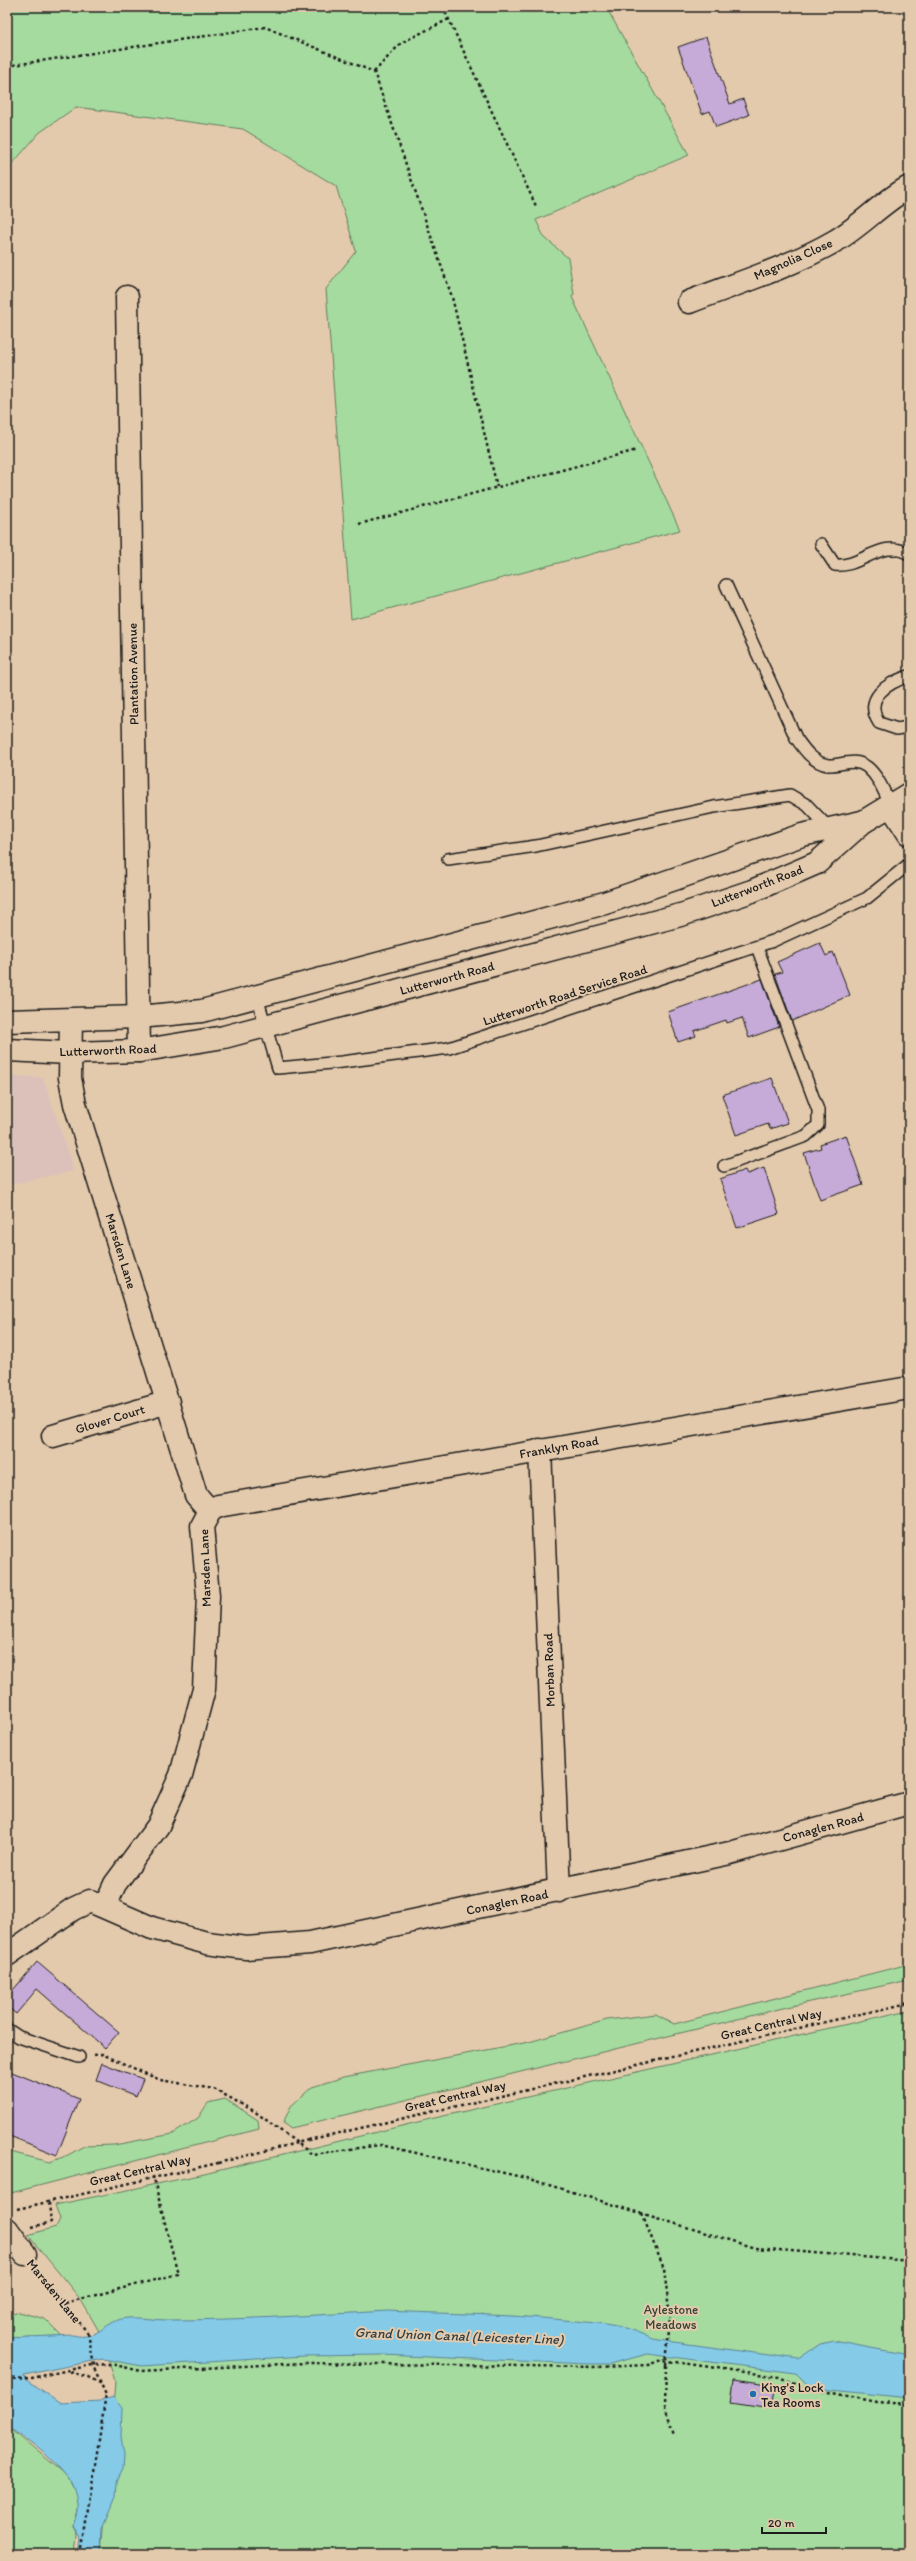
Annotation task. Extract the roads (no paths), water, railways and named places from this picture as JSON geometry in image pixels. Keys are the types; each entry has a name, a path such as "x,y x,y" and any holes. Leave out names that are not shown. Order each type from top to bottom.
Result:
{"street":[{"name":"Magnolia Close","path":"689,302 810,254 837,240 887,199 909,187"},
{"name":"Plantation Avenue","path":"127,297 139,1051"},
{"name":"Lutterworth Road","path":"7,1050 69,1053 139,1051 184,1045 266,1027 684,914 752,891 817,862 863,822 909,794"},
{"path":"891,806 909,834"},
{"name":"Lutterworth Road","path":"7,1021 139,1017 202,1011 605,903 802,835 829,828 863,822"},
{"path":"802,835 817,862"},
{"name":"Marsden Lane","path":"71,1020 69,1053 70,1078 75,1104 196,1495 210,1511 202,1526 208,1596 204,1689 181,1775 158,1826 115,1884 105,1906"},
{"name":"Franklyn Road","path":"210,1511 218,1506 909,1388"},
{"name":"Glover Court","path":"53,1436 168,1402"},
{"name":"Morban Road","path":"540,1450 559,1891"},
{"name":"Conaglen Road","path":"105,1906 152,1928 207,1943 246,1948 310,1943 559,1891 730,1853 909,1803"},
{"path":"7,1955 84,1903 90,1901 105,1906"},
{"name":"Marsden Lane","path":"10,2224 25,2254"}],"lane":[{"path":"822,544 835,565 842,566 877,550 891,548 909,554"},
{"path":"726,585 796,738 806,752 826,765 855,762 866,766 877,777 891,806"},
{"path":"909,676 881,690 875,698 872,707 879,723 897,729 909,727"},
{"path":"448,859 536,846 714,808 790,795 807,804 829,828"},
{"name":"Lutterworth Road Service Road","path":"257,997 278,1068 342,1062 449,1048 756,947 867,898 909,864"},
{"path":"724,1166 806,1136 818,1125 818,1110 756,947"},
{"path":"7,2029 19,2037 79,2057"}],"water":[{"name":"Grand Union Canal (Leicester Line)","path":"388,2311 520,2316 598,2323 620,2327 652,2339 798,2359 820,2344 833,2341 909,2355 909,2398 811,2388 796,2373 648,2354 609,2364 382,2355 305,2356 142,2366 103,2359 24,2375 25,2379 59,2403 101,2401 113,2397 122,2408 121,2436 124,2456 123,2469 117,2482 116,2497 102,2530 101,2554 79,2554 81,2539 73,2526 77,2511 77,2502 74,2491 68,2480 50,2458 7,2426 7,2338 89,2335 96,2333 120,2319 128,2318 167,2320 222,2319"}],"place":[{"name":"King's Lock Tea Rooms","path":"753,2394"}],"park label":[{"name":"Aylestone Meadows","path":"671,2316"}]}
